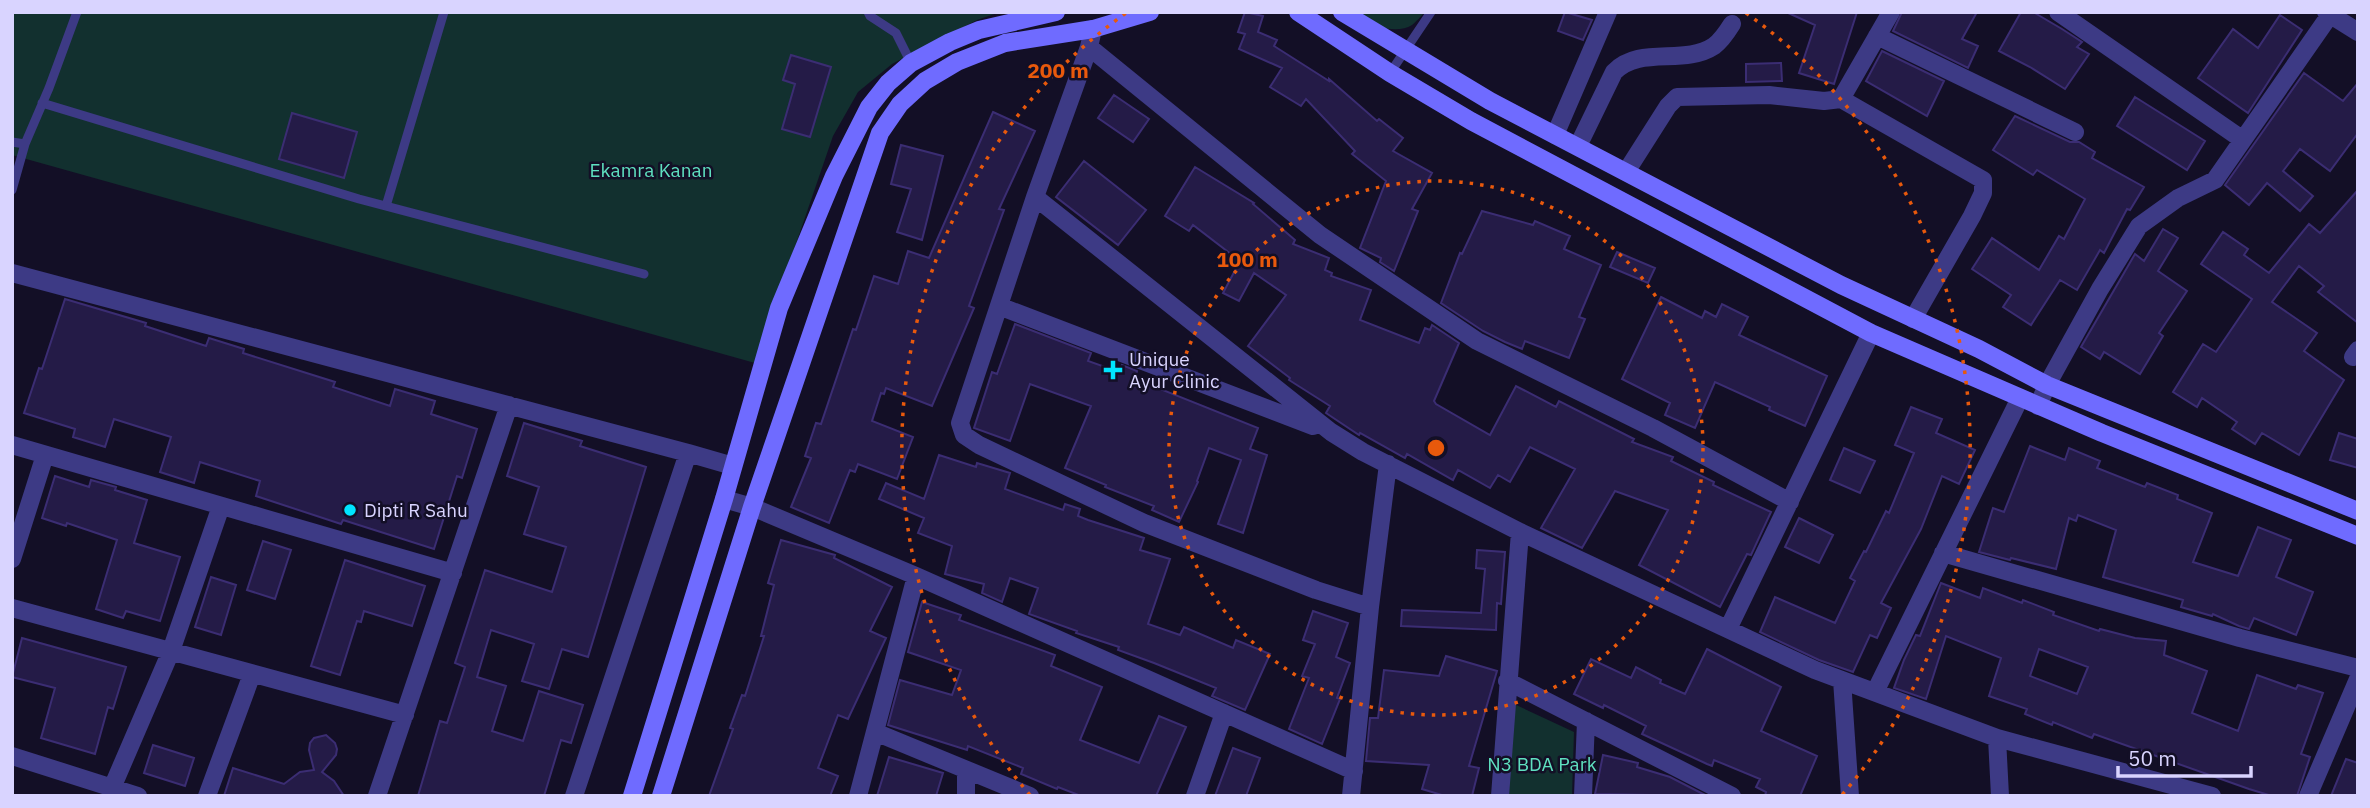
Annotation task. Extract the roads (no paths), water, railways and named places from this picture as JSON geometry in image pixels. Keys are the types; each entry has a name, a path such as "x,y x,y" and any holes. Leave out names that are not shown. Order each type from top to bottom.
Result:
{"street":[{"path":"632,796 724,499 779,308 834,176 869,107 888,83 911,63 950,42 979,30 1056,12"},
{"path":"661,796 751,507 880,134 900,104 925,81 957,62 1005,43 1093,29 1150,12"},
{"path":"1298,12 1390,73 1471,121 1871,333 2038,406 2358,536"},
{"path":"1342,12 1490,101 1841,285 1979,349 2047,385 2358,511"},
{"path":"1555,135 1608,12"},
{"path":"1841,99 1891,12"},
{"path":"2058,12 2243,140"},
{"path":"2038,406 2100,289 2139,226 2178,198 2215,180 2329,13 2358,32"},
{"path":"1578,146 1614,72 1624,62 1636,58 1673,57 1713,47 1732,24"},
{"path":"1093,29 960,423 964,435 979,445 1144,523 1316,590 1370,607"},
{"path":"1877,36 2075,132"},
{"path":"1089,47 1320,235 1477,341 1653,428 1790,502"},
{"path":"1626,172 1668,106 1677,97 1769,95 1824,101 1841,99 1983,180 1983,193 1972,216 1913,319"},
{"path":"1035,197 1331,432"},
{"path":"12,273 733,466"},
{"path":"999,306 1331,432 1520,532 1815,670 1997,738 2212,796"},
{"path":"1728,629 1871,333"},
{"path":"1875,692 2020,398"},
{"path":"377,796 509,405"},
{"path":"12,445 453,573"},
{"path":"574,796 688,453"},
{"path":"12,559 45,455"},
{"path":"1351,796 1388,464"},
{"path":"724,499 751,507 916,576 1354,771"},
{"path":"112,788 171,651 221,506"},
{"path":"1500,796 1520,532"},
{"path":"1943,553 2240,638 2358,668"},
{"path":"859,796 916,576"},
{"path":"12,608 405,715"},
{"path":"207,796 252,674"},
{"path":"2308,796 2358,679"},
{"path":"1842,680 1850,796"},
{"path":"1507,681 1711,790 1732,796"},
{"path":"1195,796 1224,713"},
{"path":"1584,796 1586,721"},
{"path":"875,732 1030,796"},
{"path":"1997,738 2000,796"},
{"path":"12,756 138,796"},
{"path":"966,769 966,796"}],"lane":[{"path":"12,190 25,144 77,12"},
{"path":"386,206 444,12"},
{"path":"868,12 896,33 911,63"},
{"path":"1390,73 1431,12"},
{"path":"42,103 386,206 644,274"},
{"path":"12,142 25,144"}],"place":[{"name":"Unique Ayur Clinic","path":"1113,370"},
{"name":"Dipti R Sahu","path":"350,510"}],"park label":[{"name":"Ekamra Kanan","path":"651,170"},
{"name":"N3 BDA Park","path":"1542,764"}]}
